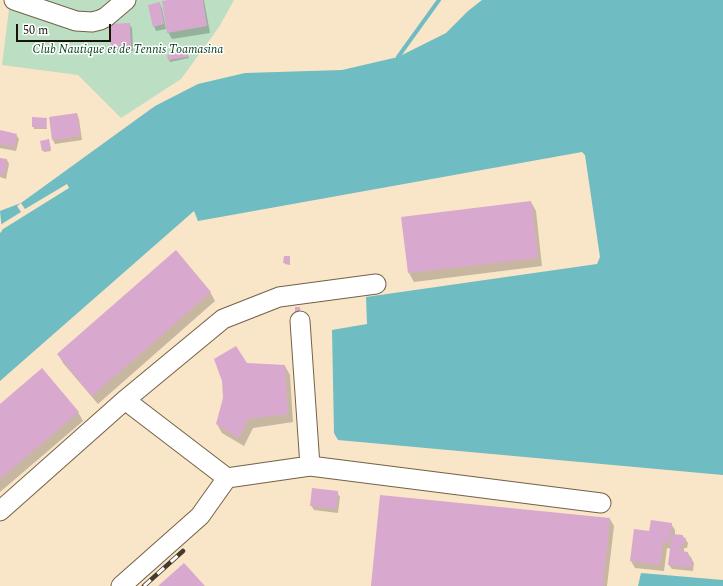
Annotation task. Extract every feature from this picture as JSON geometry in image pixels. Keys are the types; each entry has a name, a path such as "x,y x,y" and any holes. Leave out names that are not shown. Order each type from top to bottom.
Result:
{"lane":[{"path":"14,0 76,21 92,22 106,17 126,0"},
{"path":"0,510 125,400 223,319 280,297 376,284"},
{"path":"300,321 310,466"},
{"path":"125,400 227,478 310,466 601,503"},
{"path":"121,586 200,516 227,478"}],"green space":[{"name":"Club Nautique et de Tennis Toamasina","path":"11,0 234,0 219,27 181,79 121,118 78,75 2,65"}],"water":[{"path":"482,0 723,0 723,475 338,440 334,433 332,330 367,324 366,297 597,264 600,257 585,155 582,152 198,221 194,211 0,381 0,233 2,231 0,211 21,203 155,106 198,84 245,73 342,70 398,57 446,33 468,11"},
{"path":"641,573 723,580 723,586 638,586"}],"pier":[{"path":"67,184 69,188 0,231 0,225 21,212 17,206 21,203 25,209"}],"building":[{"path":"203,0 207,26 167,33 162,1"},
{"path":"160,2 164,24 153,27 148,5"},
{"path":"130,23 131,47 111,48 109,24"},
{"path":"187,51 188,57 168,60 167,55"},
{"path":"77,113 80,136 52,140 49,117"},
{"path":"32,117 47,118 46,128 32,127"},
{"path":"0,130 17,134 14,147 0,144"},
{"path":"49,139 51,149 42,151 40,141"},
{"path":"0,158 7,159 4,175 0,174"},
{"path":"531,201 538,258 408,273 401,217"},
{"path":"176,250 211,292 92,396 57,354"},
{"path":"284,256 290,256 290,263 283,263"},
{"path":"295,307 300,307 300,313 295,313"},
{"path":"236,346 247,363 285,365 288,414 248,419 239,438 216,424 223,398 222,381 214,359"},
{"path":"42,368 79,412 0,479 0,404"},
{"path":"312,488 338,491 336,509 310,506"},
{"path":"380,495 610,518 603,586 371,586"},
{"path":"651,520 672,523 669,543 663,542 660,565 630,561 634,529 649,531"},
{"path":"672,534 683,535 683,538 686,538 685,544 682,544 681,551 688,552 688,557 692,558 691,567 668,565"},
{"path":"184,563 205,586 158,586"}],"waterway":[{"path":"398,57 439,0"}],"railway":[{"path":"144,586 183,551"}]}
